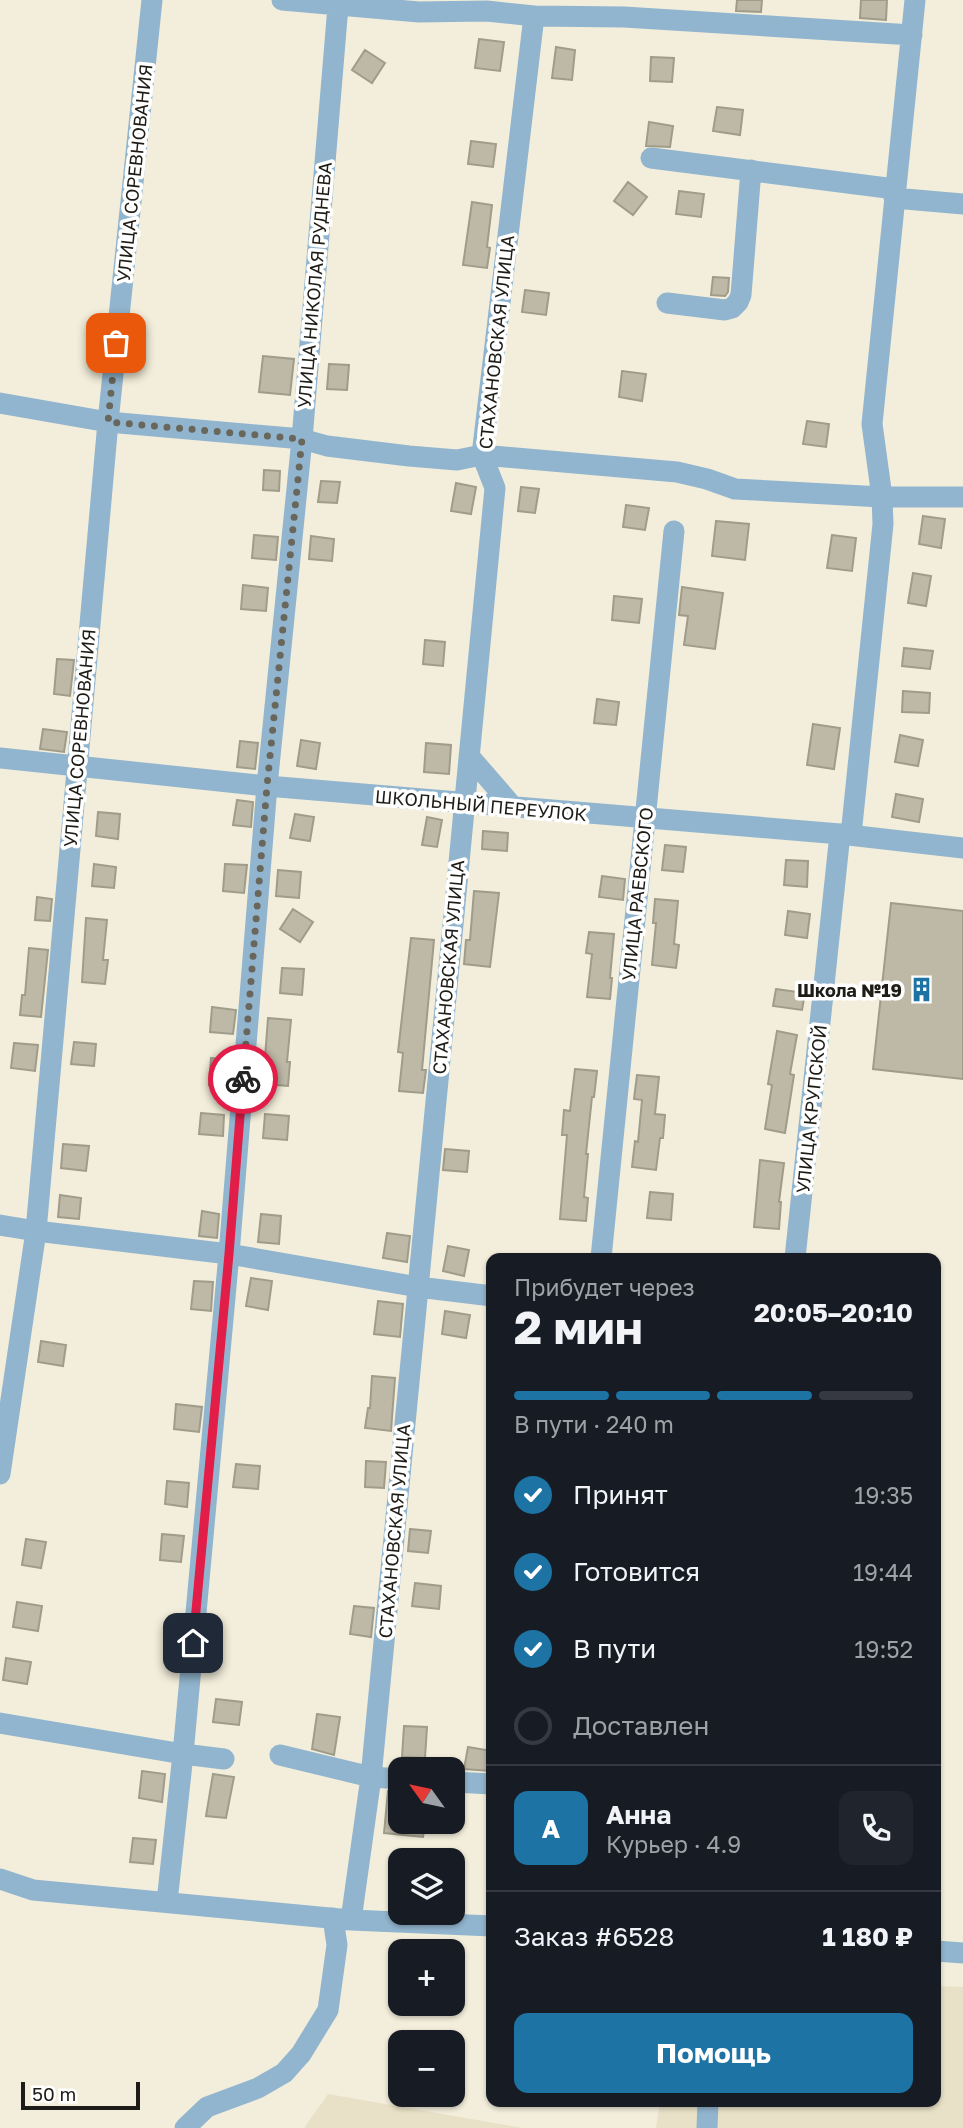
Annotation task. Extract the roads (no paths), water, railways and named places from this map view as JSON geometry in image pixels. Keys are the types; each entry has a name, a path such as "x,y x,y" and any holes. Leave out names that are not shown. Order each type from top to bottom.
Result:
{"street":[{"name":"УЛИЦА СОРЕВНОВАНИЯ","path":"0,1474 36,1231 108,422 152,0"},
{"path":"282,0 419,12 487,11 534,16 571,8 624,9 912,35"},
{"name":"УЛИЦА КРУПСКОЙ","path":"796,1253 846,834 865,715 883,524 883,497 872,424 915,0"},
{"name":"УЛИЦА НИКОЛАЯ РУДНЕВА","path":"167,1902 229,1254 267,786 302,439 338,6"},
{"name":"СТАХАНОВСКАЯ УЛИЦА","path":"185,2128 207,2107 258,2088 284,2073 300,2054 328,2010 337,1945 371,1777 495,488 482,455 534,16"},
{"path":"651,158 751,170 963,204"},
{"path":"667,303 725,310 738,302 743,282 751,170"},
{"path":"0,403 108,422 302,439 327,446 409,456 457,460 482,455 677,472 735,489 883,497 963,497"},
{"name":"УЛИЦА РАЕВСКОГО","path":"602,1253 674,531"},
{"path":"469,756 514,808"},
{"name":"ШКОЛЬНЫЙ ПЕРЕУЛОК","path":"0,758 464,804 846,834 963,848"},
{"path":"0,1225 229,1254 418,1287 486,1295"},
{"path":"0,1723 224,1759"},
{"path":"280,1755 371,1777 388,1778"},
{"path":"466,1783 486,1784"},
{"path":"0,1879 33,1890 342,1919 486,1926"},
{"path":"941,1951 963,1953"},
{"path":"706,2128 708,2107"}],"place":[{"name":"Школа №19","path":"922,990"}]}
